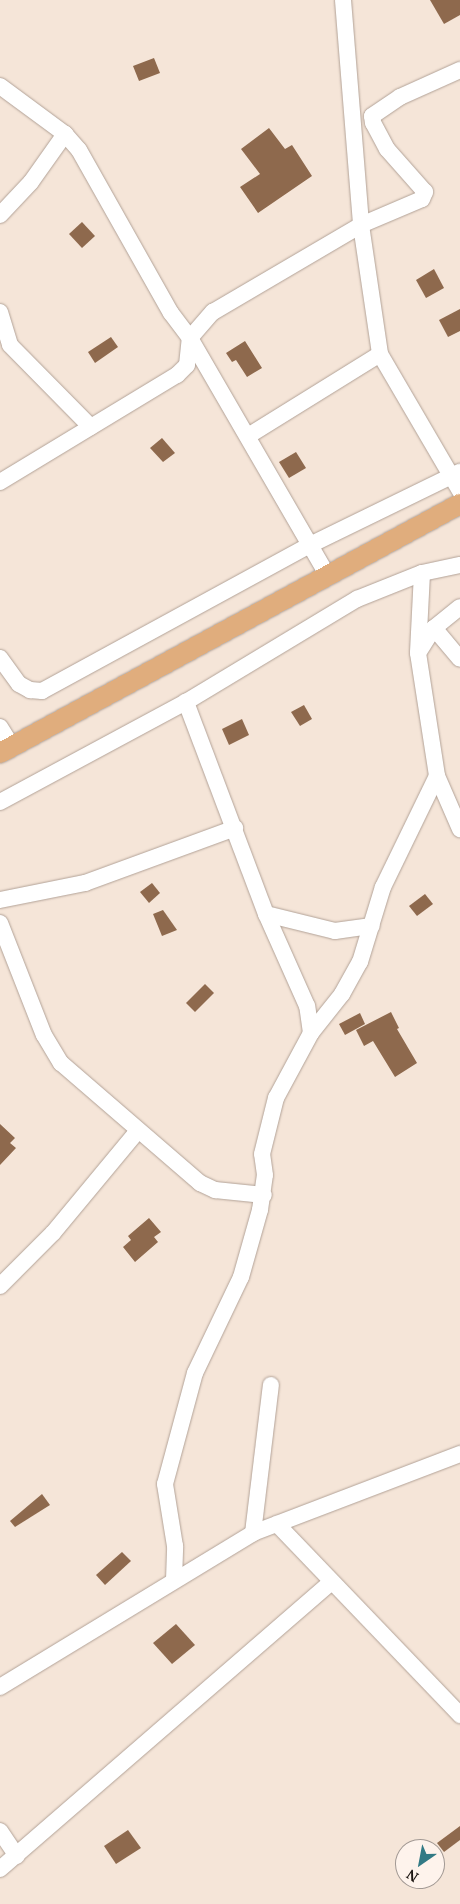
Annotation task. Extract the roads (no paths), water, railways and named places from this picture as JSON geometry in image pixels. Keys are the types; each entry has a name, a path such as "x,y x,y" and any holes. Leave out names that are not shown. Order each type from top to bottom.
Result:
{"main road":[{"path":"6,750 327,574 460,504"}],"street":[{"path":"343,0 361,225 380,354 456,474 460,491"},
{"path":"0,482 183,370 190,356 190,338 213,312 361,225 422,199 425,192 387,149 373,123 372,116 400,97 460,70"},
{"path":"0,86 65,134 79,150 171,313 190,338 327,574"},
{"path":"0,215 31,182 65,134"},
{"path":"0,312 10,345 91,427"},
{"path":"248,436 380,354"},
{"path":"0,658 19,684 30,690 42,691 310,545 456,474"},
{"path":"0,802 186,702 322,618 422,573 460,566"},
{"path":"422,573 418,653 437,776 460,829"},
{"path":"418,653 434,628 460,607"},
{"path":"434,628 460,659"},
{"path":"186,702 266,914 307,1006 311,1033"},
{"path":"0,727 6,750"},
{"path":"174,1580 174,1546 165,1484 191,1386 241,1277 264,1194 262,1154 276,1098 311,1033 352,980 372,926 383,887 437,776"},
{"path":"0,900 85,883 234,828"},
{"path":"266,914 335,931 372,926"},
{"path":"0,923 44,1035 61,1063 138,1132 207,1186 264,1194"},
{"path":"0,1286 53,1233 138,1132"},
{"path":"252,1533 271,1385"},
{"path":"0,1687 20,1678 252,1533 460,1454"},
{"path":"277,1524 330,1583 460,1715"},
{"path":"0,1869 330,1583"},
{"path":"0,1831 17,1856"}]}
